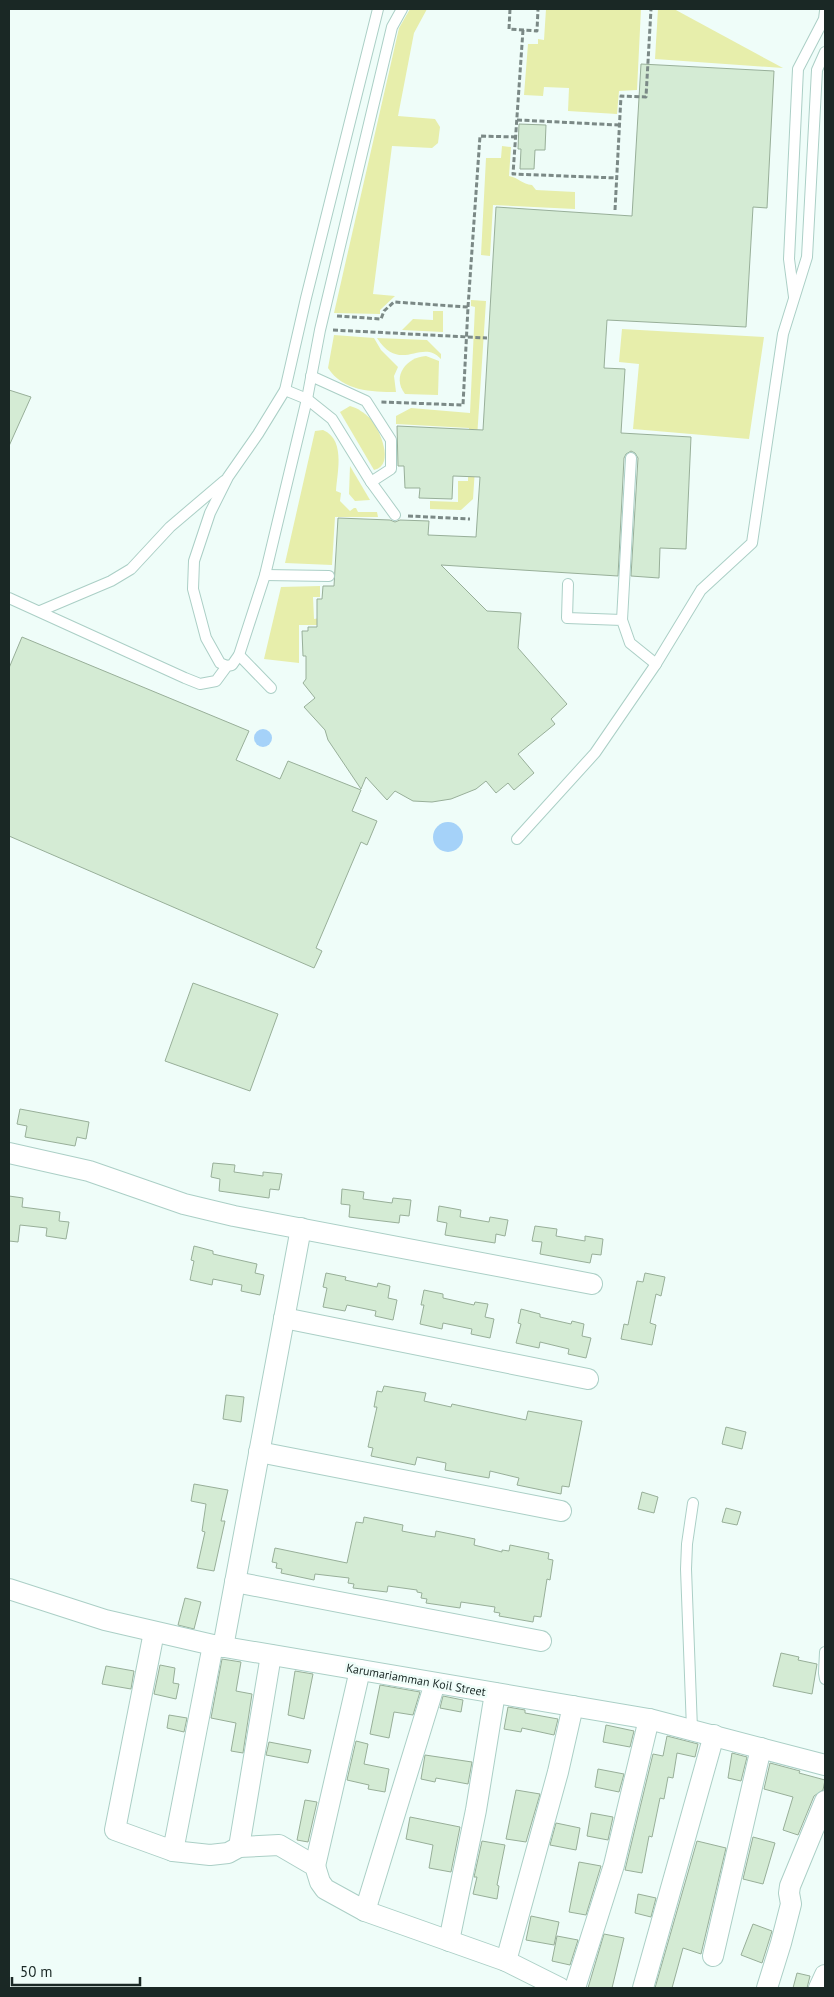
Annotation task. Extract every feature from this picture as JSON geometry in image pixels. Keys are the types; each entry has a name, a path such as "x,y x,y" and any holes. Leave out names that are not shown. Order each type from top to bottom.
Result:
{"street":[{"path":"9,1153 89,1171 184,1204 234,1216 592,1284"},
{"path":"174,1851 218,1646 235,1582 301,1228"},
{"path":"284,1318 588,1379"},
{"path":"259,1452 561,1511"},
{"path":"235,1582 541,1641"},
{"name":"Karumariamman Koil Street","path":"9,1589 105,1620 218,1646 649,1719 825,1765"},
{"path":"154,1632 115,1830 174,1851 210,1856 228,1853 239,1847 278,1845 315,1866"},
{"path":"239,1847 270,1655"},
{"path":"360,1670 315,1866 320,1882 325,1889 365,1911 506,1961 560,1988"},
{"path":"365,1911 435,1683"},
{"path":"449,1941 476,1810 495,1693"},
{"path":"506,1961 558,1772 573,1706"},
{"path":"575,1988 614,1865 649,1719"},
{"path":"643,1988 714,1735"},
{"path":"713,1956 761,1748"},
{"path":"766,1988 782,1943 791,1904 790,1886 825,1801"},
{"path":"819,1988 825,1975"}],"lane":[{"path":"227,666 220,663 206,638 193,589 194,561 210,513 228,477 258,434 285,390 378,9"},
{"path":"9,598 200,684 216,681 227,666 232,665 239,655 265,576 307,399 320,330 392,27 402,9"},
{"path":"794,301 789,259 798,69 824,19 825,11"},
{"path":"517,839 595,753 656,664 702,590 752,543 783,334 807,257 817,70 825,52"},
{"path":"311,376 366,401 391,440 391,469 371,482"},
{"path":"285,390 307,399 332,419 371,482 395,515"},
{"path":"631,458 622,620 630,644 656,664"},
{"path":"40,611 111,581 131,569 170,526 228,477"},
{"path":"265,576 329,576"},
{"path":"568,584 567,618 622,620"},
{"path":"239,655 271,688"},
{"path":"692,1729 686,1570 687,1544 693,1502"},
{"path":"825,1652 825,1679"}],"path":[{"path":"510,9 509,29 537,31 538,9"},
{"path":"615,210 621,96 646,97 651,9"},
{"path":"522,30 513,174 617,178"},
{"path":"517,120 619,125"},
{"path":"366,401 463,405 465,338 480,136 516,137"},
{"path":"324,316 381,319 384,311 394,302 468,307"},
{"path":"320,330 487,338"},
{"path":"395,515 470,519"}],"green space":[{"path":"410,9 427,9 414,33 398,116 435,119 440,127 438,143 432,148 392,146 373,294 395,296 380,310 380,314 334,313 399,28"},
{"path":"546,9 641,9 637,90 619,91 617,114 568,111 569,88 544,87 543,96 524,95 528,44 538,44 538,39 544,40"},
{"path":"658,9 674,9 783,68 655,59"},
{"path":"502,146 511,147 509,176 532,185 536,190 575,192 575,209 493,205 490,256 481,255 486,158 501,158"},
{"path":"471,300 486,301 473,499 461,510 430,509 430,501 458,502 458,481 468,481 469,428 396,424 396,416 411,408 470,413 475,307 471,306"},
{"path":"433,311 443,311 443,332 402,330 413,319 433,320"},
{"path":"622,329 764,337 749,439 633,429 639,364 619,362"},
{"path":"334,335 374,338 381,350 398,367 394,376 396,392 358,389 334,376 328,368"},
{"path":"377,338 427,340 441,354 441,359 433,353 426,352 403,355 394,354 386,349"},
{"path":"426,356 439,361 438,395 405,394 401,387 400,374 407,364 419,357"},
{"path":"350,406 358,409 370,418 378,430 385,454 381,467 374,470 340,412"},
{"path":"323,430 335,441 339,457 336,491 341,493 340,501 350,511 356,508 358,512 377,512 378,517 335,517 332,565 285,563 315,431"},
{"path":"350,466 370,500 355,501 349,494"},
{"path":"320,586 320,597 313,597 314,619 320,618 320,625 299,625 299,663 264,659 281,587"}],"water":[{"path":"263,729 269,732 272,738 269,744 263,747 257,744 254,738 257,732"},
{"path":"448,822 459,826 463,837 459,848 448,852 437,848 433,837 437,826"}],"building":[{"path":"641,64 774,71 767,208 753,207 746,327 607,320 604,368 625,369 621,433 691,437 686,549 660,548 659,578 631,576 638,458 631,451 624,458 618,576 441,565 487,611 521,613 518,648 567,704 551,719 555,724 518,754 534,773 514,790 508,783 496,793 486,781 476,789 451,799 432,802 413,801 395,791 387,800 366,777 361,789 328,740 325,730 304,707 315,698 303,683 306,679 306,656 303,656 302,631 308,631 308,627 317,627 317,599 322,599 323,586 334,586 338,518 390,520 395,522 400,520 429,521 428,535 476,537 480,477 453,476 452,499 419,498 420,488 405,488 404,466 398,466 397,426 483,430 496,207 632,216"},
{"path":"519,124 546,125 545,150 535,150 534,169 520,169 521,149 518,149"},
{"path":"9,390 31,397 9,446"},
{"path":"22,637 249,731 236,760 280,779 288,761 361,790 352,811 377,821 367,845 361,842 316,948 322,951 314,968 9,836 9,668"},
{"path":"193,983 278,1014 250,1091 165,1061"},
{"path":"20,1109 89,1122 86,1139 77,1137 75,1146 25,1137 27,1126 17,1124"},
{"path":"213,1163 235,1165 234,1172 263,1176 263,1172 282,1174 279,1190 270,1189 269,1198 219,1191 220,1179 211,1177"},
{"path":"342,1189 364,1192 363,1199 392,1203 393,1198 411,1200 409,1216 400,1215 399,1223 349,1217 350,1205 341,1204"},
{"path":"9,1196 23,1198 22,1207 60,1212 59,1221 69,1222 66,1239 46,1236 47,1228 20,1225 18,1242 9,1241"},
{"path":"439,1206 461,1210 460,1217 489,1222 490,1217 508,1220 505,1236 496,1234 495,1243 445,1235 447,1223 437,1221"},
{"path":"535,1226 557,1229 556,1236 585,1241 585,1236 603,1239 601,1255 592,1254 590,1263 540,1254 542,1242 532,1241"},
{"path":"194,1246 213,1251 213,1254 257,1264 255,1273 264,1275 260,1295 241,1291 242,1285 213,1279 212,1285 190,1280 194,1261 191,1260"},
{"path":"326,1273 346,1277 345,1280 377,1287 378,1283 390,1286 388,1298 397,1300 393,1320 375,1316 376,1311 347,1305 345,1311 323,1307 327,1288 323,1287"},
{"path":"645,1273 665,1277 661,1296 656,1294 650,1323 656,1325 652,1345 621,1339 624,1324 628,1325 637,1281 643,1282"},
{"path":"424,1290 443,1294 443,1298 474,1305 475,1302 488,1304 485,1317 494,1319 490,1338 471,1334 472,1329 443,1323 442,1329 420,1324 424,1305 421,1305"},
{"path":"521,1309 540,1314 540,1317 571,1324 572,1321 584,1324 582,1336 591,1338 586,1358 568,1354 569,1349 540,1342 539,1348 516,1343 521,1324 518,1323"},
{"path":"384,1386 426,1393 424,1401 451,1407 452,1404 526,1420 528,1411 582,1421 569,1487 562,1486 561,1494 517,1485 519,1478 490,1471 489,1478 445,1470 446,1463 417,1457 415,1465 371,1456 373,1448 368,1447 377,1407 374,1407 377,1391 382,1392"},
{"path":"226,1395 244,1397 241,1422 223,1419"},
{"path":"726,1427 746,1432 742,1449 722,1444"},
{"path":"194,1484 228,1490 221,1521 225,1521 214,1571 197,1568 205,1532 202,1531 206,1504 191,1501"},
{"path":"642,1492 658,1497 654,1513 638,1509"},
{"path":"726,1508 741,1512 737,1525 722,1522"},
{"path":"364,1517 403,1525 402,1531 435,1537 436,1531 475,1539 474,1545 502,1552 502,1550 509,1551 510,1545 549,1553 548,1559 553,1560 550,1580 547,1579 541,1617 534,1616 533,1622 499,1616 500,1613 494,1612 495,1607 461,1602 460,1608 426,1603 427,1599 421,1598 422,1593 417,1592 417,1590 388,1586 387,1592 353,1588 354,1584 348,1583 349,1578 315,1574 314,1580 281,1573 282,1569 276,1568 277,1563 272,1562 275,1548 347,1563 356,1522 363,1523"},
{"path":"185,1598 201,1602 194,1629 178,1625"},
{"path":"781,1653 799,1657 798,1660 817,1664 812,1694 773,1686"},
{"path":"222,1659 241,1662 236,1691 252,1694 243,1753 231,1751 236,1723 211,1718"},
{"path":"160,1665 175,1668 173,1683 179,1684 176,1699 154,1694"},
{"path":"106,1666 134,1671 131,1689 102,1684"},
{"path":"295,1671 313,1674 304,1719 288,1715"},
{"path":"380,1685 420,1692 413,1715 394,1712 389,1738 370,1734"},
{"path":"443,1696 463,1700 461,1712 440,1708"},
{"path":"508,1707 525,1710 525,1713 558,1719 554,1735 522,1728 521,1732 504,1729"},
{"path":"169,1715 187,1718 184,1732 167,1728"},
{"path":"606,1725 634,1731 630,1747 603,1742"},
{"path":"667,1736 698,1744 695,1757 677,1753 673,1778 668,1777 664,1799 660,1798 652,1837 649,1836 642,1873 625,1870 653,1754 663,1756"},
{"path":"356,1741 368,1744 364,1764 389,1769 385,1792 368,1789 369,1785 347,1780"},
{"path":"269,1742 311,1750 308,1763 266,1755"},
{"path":"732,1753 747,1757 741,1781 728,1778"},
{"path":"425,1755 472,1762 468,1784 436,1778 435,1782 421,1779"},
{"path":"770,1763 825,1780 823,1790 814,1796 798,1835 783,1830 793,1797 764,1789"},
{"path":"598,1769 624,1774 619,1792 595,1787"},
{"path":"516,1790 540,1794 526,1842 506,1839"},
{"path":"305,1800 317,1802 308,1842 297,1840"},
{"path":"591,1813 613,1817 608,1840 587,1836"},
{"path":"410,1817 460,1827 451,1872 429,1868 433,1845 406,1839"},
{"path":"556,1823 580,1828 576,1850 550,1845"},
{"path":"753,1837 775,1843 763,1884 743,1879"},
{"path":"482,1841 505,1845 497,1885 499,1886 497,1899 473,1894 477,1877 474,1877"},
{"path":"697,1841 726,1848 701,1954 683,1948 672,1988 655,1988"},
{"path":"579,1862 601,1866 586,1915 569,1912"},
{"path":"638,1894 656,1898 651,1917 635,1913"},
{"path":"531,1916 559,1922 554,1945 526,1940"},
{"path":"753,1924 772,1931 762,1963 741,1955"},
{"path":"604,1934 624,1938 612,1988 588,1988"},
{"path":"557,1936 578,1940 570,1965 552,1961"},
{"path":"797,1973 810,1976 807,1988 793,1988"}]}
